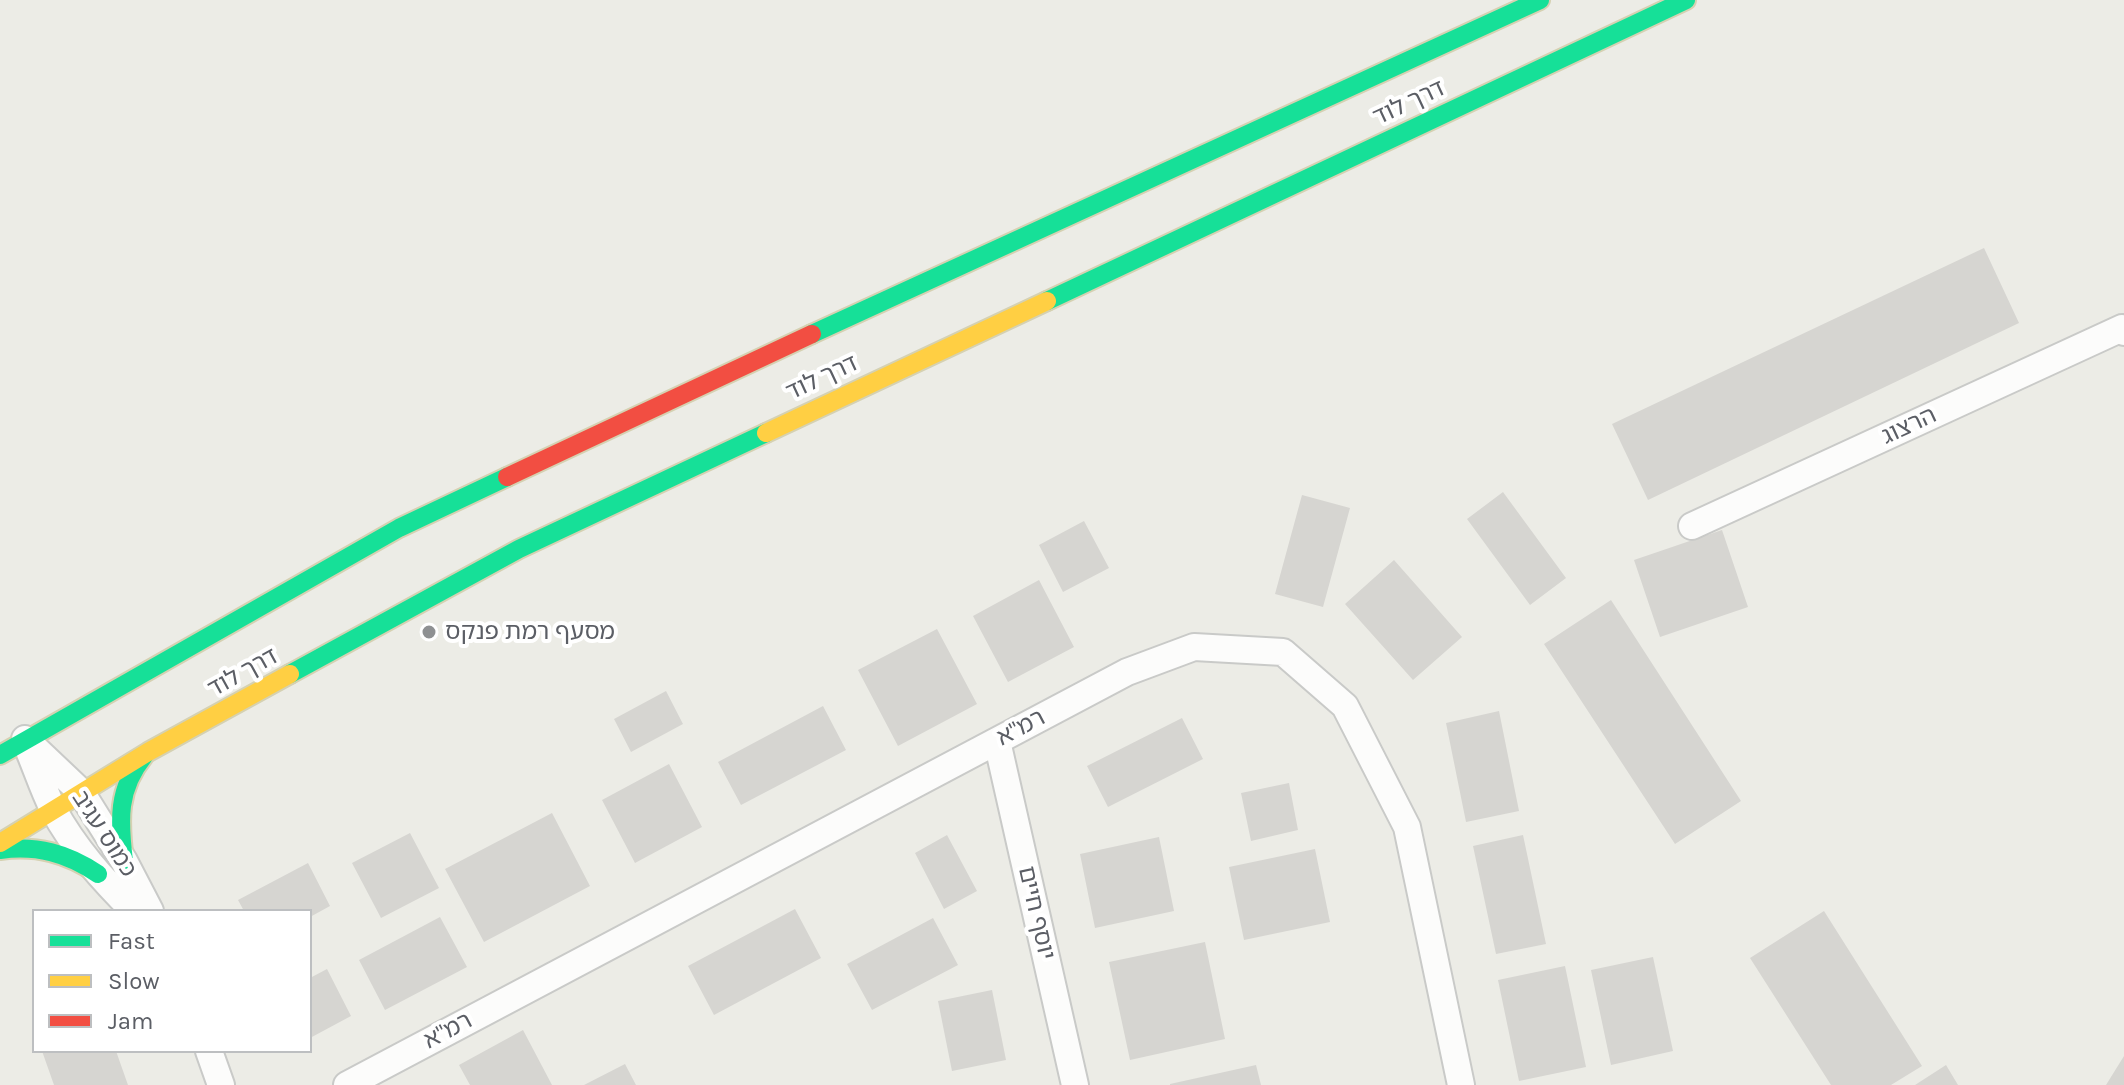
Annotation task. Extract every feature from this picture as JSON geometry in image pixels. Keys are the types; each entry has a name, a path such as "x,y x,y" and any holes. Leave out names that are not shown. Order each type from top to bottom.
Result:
{"main road":[{"name":"דרך לוד","path":"0,755 399,528 814,333 1540,0"},
{"name":"דרך לוד","path":"0,843 148,752 519,549 1686,0"},
{"path":"124,861 120,832 121,793 128,775 148,752"},
{"path":"0,850 41,847 81,862 98,874"}],"street":[{"name":"הרצוג","path":"1692,526 2122,328 2124,332"},
{"name":"רמ\"א","path":"347,1085 1127,672 1194,647 1283,652 1345,706 1407,827 1461,1085"},
{"name":"כמוס עגיב","path":"25,739 81,792 124,861 149,909"},
{"name":"כמוס עגיב","path":"25,739 53,809 98,874 132,909"},
{"name":"יוסף חיים","path":"997,741 1075,1085"},
{"path":"210,1053 221,1085"}],"building":[{"path":"1984,248 2019,323 1648,500 1612,424"},
{"path":"1503,492 1566,578 1530,605 1467,519"},
{"path":"1302,495 1350,508 1323,607 1275,594"},
{"path":"1084,521 1109,568 1063,592 1039,545"},
{"path":"1722,530 1748,607 1660,637 1634,560"},
{"path":"1394,560 1462,637 1413,680 1345,604"},
{"path":"1039,580 1074,647 1008,682 973,616"},
{"path":"1611,600 1741,801 1675,844 1544,644"},
{"path":"937,629 977,704 898,746 858,670"},
{"path":"666,691 683,724 631,752 614,719"},
{"path":"823,706 846,750 741,805 718,762"},
{"path":"1499,711 1519,811 1466,822 1446,723"},
{"path":"1182,718 1203,759 1108,807 1087,766"},
{"path":"669,764 702,827 635,863 602,800"},
{"path":"1289,783 1298,830 1251,841 1241,793"},
{"path":"552,813 590,886 484,942 445,869"},
{"path":"410,833 439,888 381,918 352,863"},
{"path":"947,835 977,891 944,909 915,853"},
{"path":"1523,835 1546,944 1496,954 1473,846"},
{"path":"1159,837 1174,911 1095,928 1080,854"},
{"path":"1315,849 1330,922 1244,940 1229,867"},
{"path":"308,863 330,906 312,916 312,909 243,909 238,900"},
{"path":"795,909 821,958 714,1015 688,966"},
{"path":"1824,911 1922,1066 1891,1085 1831,1085 1750,958"},
{"path":"440,917 467,967 385,1010 359,960"},
{"path":"933,918 958,965 872,1010 847,964"},
{"path":"1205,942 1225,1039 1130,1060 1109,962"},
{"path":"1653,957 1673,1051 1611,1065 1591,970"},
{"path":"1565,966 1586,1067 1519,1081 1498,980"},
{"path":"327,969 351,1016 312,1037 312,977"},
{"path":"992,990 1006,1060 952,1071 938,1001"},
{"path":"523,1030 552,1085 470,1085 459,1065"},
{"path":"43,1053 117,1053 128,1085 54,1085"},
{"path":"2124,1056 2124,1085 2106,1085"},
{"path":"625,1064 636,1085 584,1085"},
{"path":"1256,1065 1261,1085 1170,1085 1170,1084"},
{"path":"1946,1065 1958,1085 1915,1085"}],"traffic: fast":[{"path":"812,334 1540,0"},
{"path":"1047,301 1686,0"},
{"path":"290,674 519,549 766,433"},
{"path":"0,755 399,528 507,477"},
{"path":"124,861 121,832 124,793 144,756"},
{"path":"0,850 51,852 98,874"}],"traffic: slow":[{"path":"766,433 1047,301"},
{"path":"0,843 148,752 290,674"}],"traffic: jam":[{"path":"507,477 812,334"}],"place":[{"name":"מסעף רמת פנקס","path":"429,632"}]}
